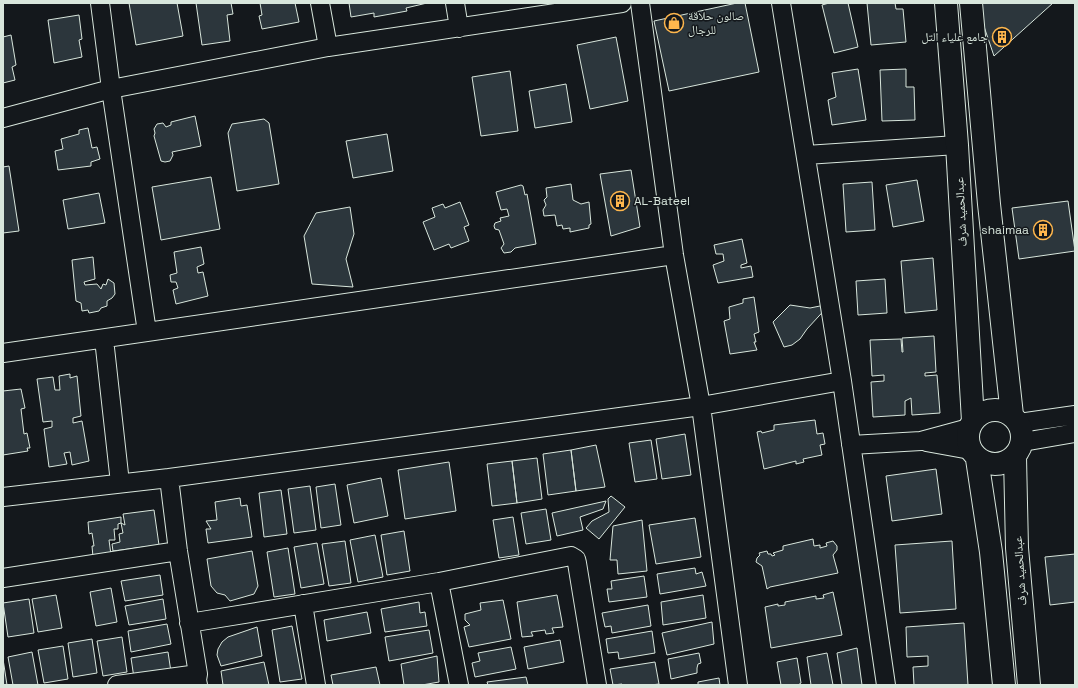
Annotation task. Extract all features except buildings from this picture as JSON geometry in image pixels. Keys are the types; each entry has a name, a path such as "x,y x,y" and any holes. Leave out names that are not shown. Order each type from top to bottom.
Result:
{"main road":[{"name":"عبدالحميد شرف","path":"946,3 957,145 971,425"},
{"name":"عبدالحميد شرف","path":"971,3 989,204 1017,434 1017,548 1029,685"},
{"path":"974,454 984,463 992,465 1008,462 1017,434 1002,410 991,410 981,414 971,425 968,439 974,454 991,552 1004,685"}],"street":[{"path":"100,3 111,90 147,332"},
{"path":"320,3 328,47"},
{"path":"455,3 459,28"},
{"path":"3,118 111,90 328,47 622,3"},
{"path":"640,3 674,255 701,406 738,685"},
{"path":"781,3 842,381 886,685"},
{"path":"806,155 957,145"},
{"path":"3,353 674,255"},
{"path":"104,338 120,483"},
{"path":"3,497 169,478 701,406 842,381"},
{"path":"1017,434 1075,415"},
{"path":"851,445 921,441 971,425"},
{"path":"1017,434 1075,433"},
{"path":"921,441 974,454"},
{"path":"117,685 198,679 178,552 169,478"},
{"path":"3,578 178,552"},
{"path":"189,623 439,582 571,556 577,563 597,685"},
{"path":"439,582 459,685"},
{"path":"303,604 316,685"}],"place":[{"name":"صالون حلاقة للرجال","path":"674,23"},
{"name":"جامع علياء التل","path":"1002,37"},
{"name":"AL-Bateel","path":"620,201"},
{"name":"shaimaa","path":"1043,230"}]}
